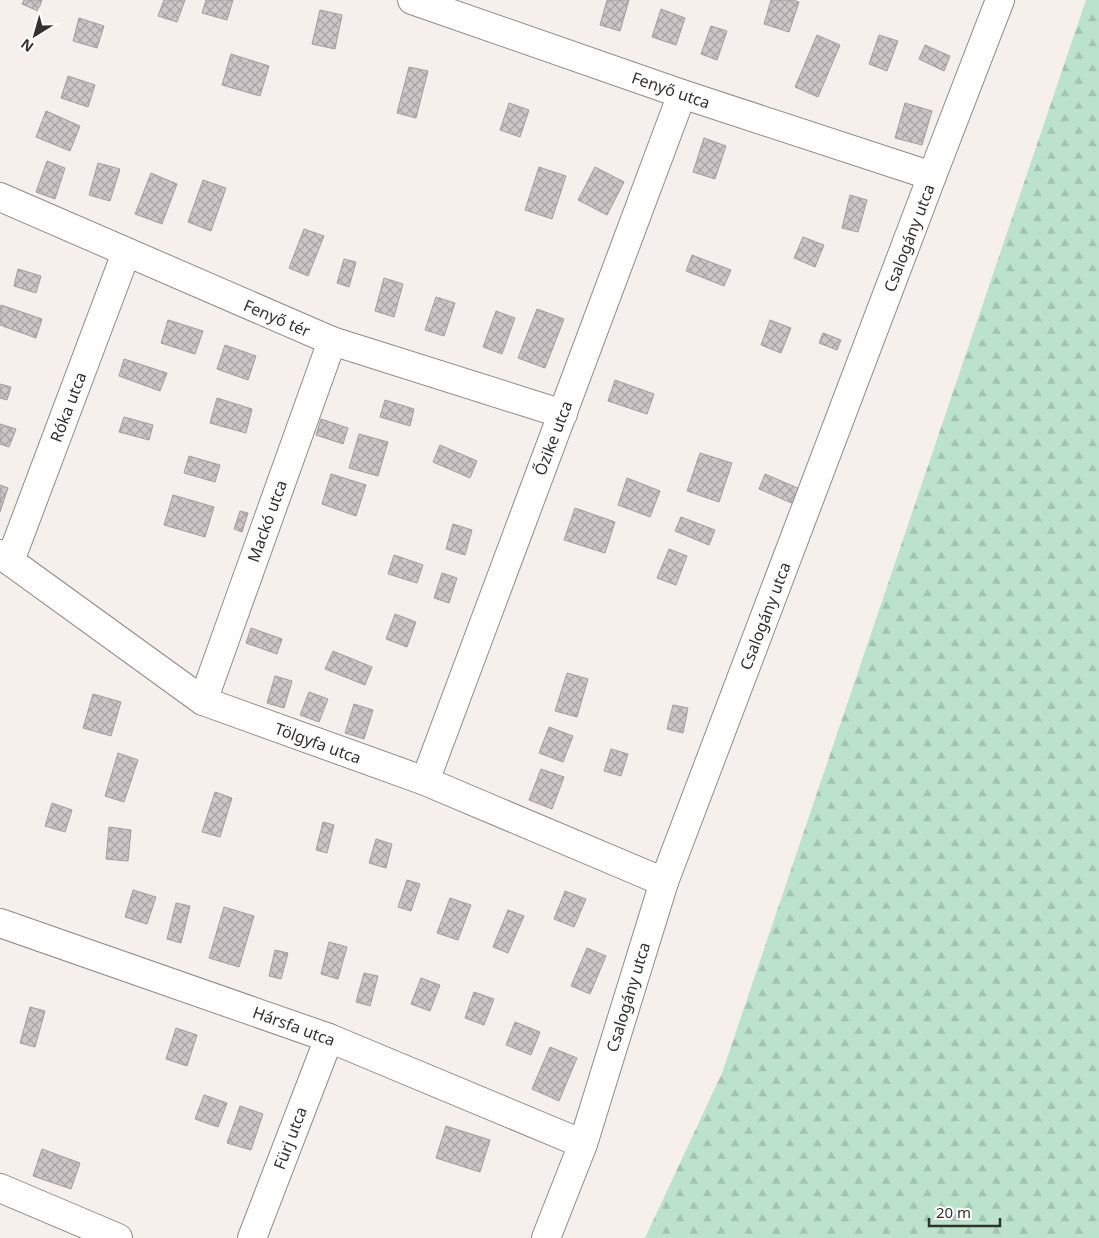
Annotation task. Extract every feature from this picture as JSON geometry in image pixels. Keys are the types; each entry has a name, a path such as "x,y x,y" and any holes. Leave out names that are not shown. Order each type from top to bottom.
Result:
{"street":[{"name":"Fenyő utca","path":"412,0 682,94 932,176"},
{"name":"Csalogány utca","path":"546,1238 583,1144 664,882 1000,0"},
{"name":"Őzike utca","path":"425,782 682,94"},
{"name":"Fenyő tér","path":"0,197 332,341 562,414"},
{"name":"Róka utca","path":"5,557 126,253"},
{"name":"Mackó utca","path":"203,701 332,341"},
{"name":"Tölgyfa utca","path":"5,557 203,701 425,782 664,882"},
{"name":"Hársfa utca","path":"0,923 329,1038 583,1144"},
{"name":"Fürj utca","path":"252,1238 329,1038"},
{"path":"0,1188 118,1238"}],"green space":[{"path":"1086,0 1099,0 1099,1238 645,1238 722,1073"}],"building":[{"path":"24,0 42,0 38,11 22,4"},
{"path":"164,0 185,0 177,22 158,16"},
{"path":"206,0 233,0 227,20 202,13"},
{"path":"607,0 629,0 620,31 600,25"},
{"path":"771,0 793,0 799,2 789,32 764,24"},
{"path":"661,9 685,18 676,45 652,37"},
{"path":"320,10 342,15 335,49 312,44"},
{"path":"79,18 104,26 97,48 73,41"},
{"path":"711,26 727,31 717,60 701,54"},
{"path":"817,35 840,45 818,97 795,87"},
{"path":"879,35 898,41 887,71 869,64"},
{"path":"925,45 950,56 944,71 919,59"},
{"path":"231,54 269,66 260,96 222,85"},
{"path":"409,67 428,71 416,118 397,113"},
{"path":"68,76 95,85 88,107 61,98"},
{"path":"509,103 529,110 520,137 500,130"},
{"path":"905,103 932,111 922,145 895,138"},
{"path":"46,111 80,126 70,151 36,137"},
{"path":"704,138 726,146 715,179 693,172"},
{"path":"47,161 65,168 55,199 36,192"},
{"path":"98,163 120,169 110,201 89,195"},
{"path":"539,167 566,176 552,219 525,210"},
{"path":"595,167 624,182 607,215 578,200"},
{"path":"151,173 177,184 162,224 135,214"},
{"path":"203,180 226,188 211,231 188,222"},
{"path":"850,195 867,200 858,232 842,228"},
{"path":"304,229 324,236 308,276 289,268"},
{"path":"803,237 824,245 815,267 794,258"},
{"path":"692,255 731,270 724,286 686,271"},
{"path":"344,259 356,262 349,287 337,283"},
{"path":"18,269 41,276 36,293 14,286"},
{"path":"384,278 403,284 394,317 375,311"},
{"path":"436,297 455,303 444,336 425,330"},
{"path":"1,305 42,319 36,338 0,325"},
{"path":"537,309 564,319 545,368 518,358"},
{"path":"496,311 515,318 502,354 483,347"},
{"path":"168,320 203,331 195,354 161,343"},
{"path":"770,320 791,328 781,353 761,345"},
{"path":"823,333 841,340 837,350 819,343"},
{"path":"225,345 256,356 248,380 217,369"},
{"path":"124,359 167,373 160,391 119,376"},
{"path":"615,380 654,394 647,414 608,401"},
{"path":"0,384 11,387 7,400 0,398"},
{"path":"217,398 252,409 246,433 210,423"},
{"path":"385,400 414,409 410,426 380,417"},
{"path":"124,417 153,425 149,440 119,432"},
{"path":"321,419 348,428 343,444 316,435"},
{"path":"0,424 16,429 9,447 0,444"},
{"path":"359,434 388,442 378,476 349,468"},
{"path":"440,445 477,461 470,478 433,462"},
{"path":"700,453 732,463 719,502 687,491"},
{"path":"189,456 220,465 215,482 184,473"},
{"path":"331,474 366,485 356,516 322,504"},
{"path":"765,474 807,492 801,507 759,489"},
{"path":"627,478 660,491 650,517 618,505"},
{"path":"0,485 8,488 0,512"},
{"path":"173,495 214,507 205,537 164,525"},
{"path":"575,508 615,522 605,553 564,540"},
{"path":"240,511 248,513 242,532 234,529"},
{"path":"681,517 715,530 709,545 675,531"},
{"path":"453,524 472,530 465,555 446,549"},
{"path":"669,549 687,556 676,585 657,578"},
{"path":"394,555 423,565 417,583 388,574"},
{"path":"442,573 457,578 449,603 434,598"},
{"path":"395,614 416,622 407,647 386,639"},
{"path":"251,628 282,639 277,654 246,643"},
{"path":"333,651 372,667 365,685 325,669"},
{"path":"567,673 588,679 577,717 555,711"},
{"path":"275,676 292,681 284,708 267,703"},
{"path":"309,692 328,699 319,722 300,715"},
{"path":"93,694 121,702 111,736 83,728"},
{"path":"354,704 373,710 364,739 345,733"},
{"path":"673,705 688,708 683,733 667,729"},
{"path":"549,727 573,736 563,762 539,753"},
{"path":"611,749 628,754 621,776 604,771"},
{"path":"118,753 138,760 124,802 105,796"},
{"path":"541,769 564,777 552,809 529,800"},
{"path":"215,792 232,798 220,837 202,832"},
{"path":"52,803 72,810 65,832 45,826"},
{"path":"323,822 334,825 327,853 316,850"},
{"path":"109,827 131,830 128,861 106,859"},
{"path":"376,839 392,844 386,868 369,863"},
{"path":"407,880 420,884 411,911 398,907"},
{"path":"133,890 156,897 147,924 125,917"},
{"path":"565,891 586,899 574,927 554,919"},
{"path":"450,898 471,905 458,940 437,933"},
{"path":"176,903 190,906 181,943 167,939"},
{"path":"224,907 254,916 239,967 209,958"},
{"path":"508,910 524,916 508,953 493,947"},
{"path":"329,942 347,947 338,979 321,974"},
{"path":"587,948 606,956 590,994 571,986"},
{"path":"275,950 288,953 281,979 269,976"},
{"path":"364,973 378,976 370,1006 356,1002"},
{"path":"421,978 440,985 430,1011 411,1004"},
{"path":"474,992 494,999 484,1025 465,1018"},
{"path":"30,1007 45,1011 35,1047 20,1043"},
{"path":"515,1022 540,1032 531,1055 506,1045"},
{"path":"176,1028 197,1035 187,1066 166,1059"},
{"path":"550,1047 577,1058 559,1101 532,1089"},
{"path":"204,1095 227,1103 218,1127 195,1119"},
{"path":"240,1106 263,1114 251,1150 227,1143"},
{"path":"446,1126 490,1140 480,1172 436,1158"},
{"path":"42,1149 80,1163 71,1189 33,1176"}]}
